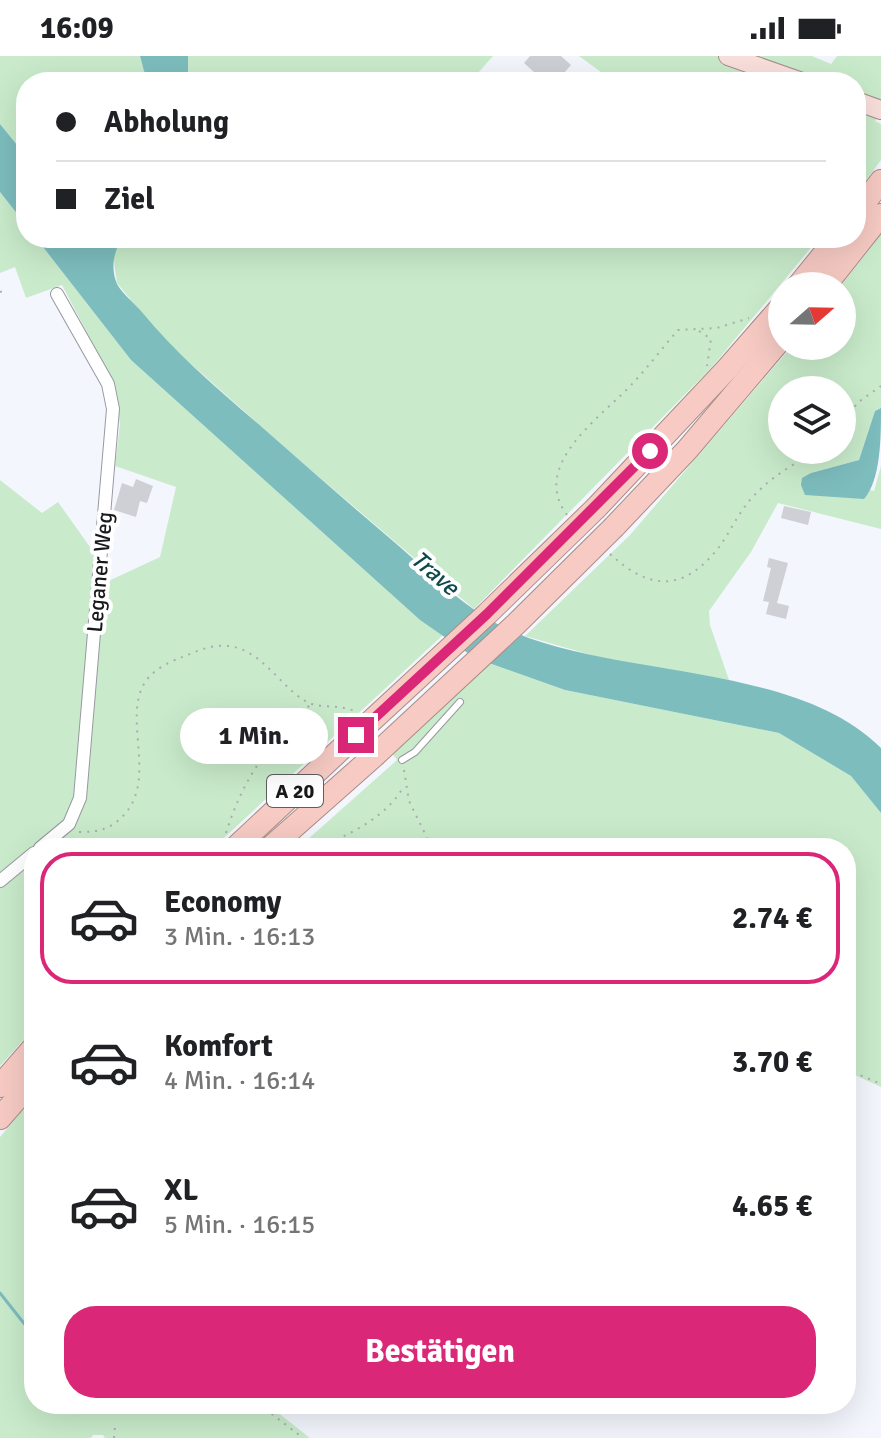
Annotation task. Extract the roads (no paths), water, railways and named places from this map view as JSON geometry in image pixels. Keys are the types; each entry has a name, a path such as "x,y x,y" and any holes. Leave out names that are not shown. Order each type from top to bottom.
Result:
{"highway":[{"path":"866,201 881,181"},
{"path":"866,234 881,215"},
{"path":"809,272 829,248"},
{"path":"836,272 855,248"},
{"name":"A 20","path":"234,838 356,735 487,614 596,508 768,322"},
{"name":"A 20","path":"281,838 516,624 614,527 687,450 768,355"},
{"path":"0,1086 24,1058"},
{"path":"0,1118 24,1090"}],"main road":[{"path":"728,56 774,72"}],"street":[{"name":"Leganer Weg","path":"52,838 69,824 80,798 113,409 108,384 57,294"},
{"path":"0,881 24,861"}],"lane":[{"path":"402,760 415,752 460,702"}],"water":[{"path":"140,56 188,56 188,72 144,72"},
{"path":"0,124 16,144 16,212 0,192"},
{"path":"44,248 117,248 114,260 117,284 169,343 469,606 516,633 560,647 757,687 804,701 846,721 881,748 881,813 851,776 779,733 565,690 475,658 420,620 131,360"},
{"path":"881,408 877,470 864,499 805,495 802,478 844,464 856,464 875,411"}],"waterway":[{"path":"0,1293 24,1323"}],"water label":[{"name":"Trave","path":"435,573"}]}
